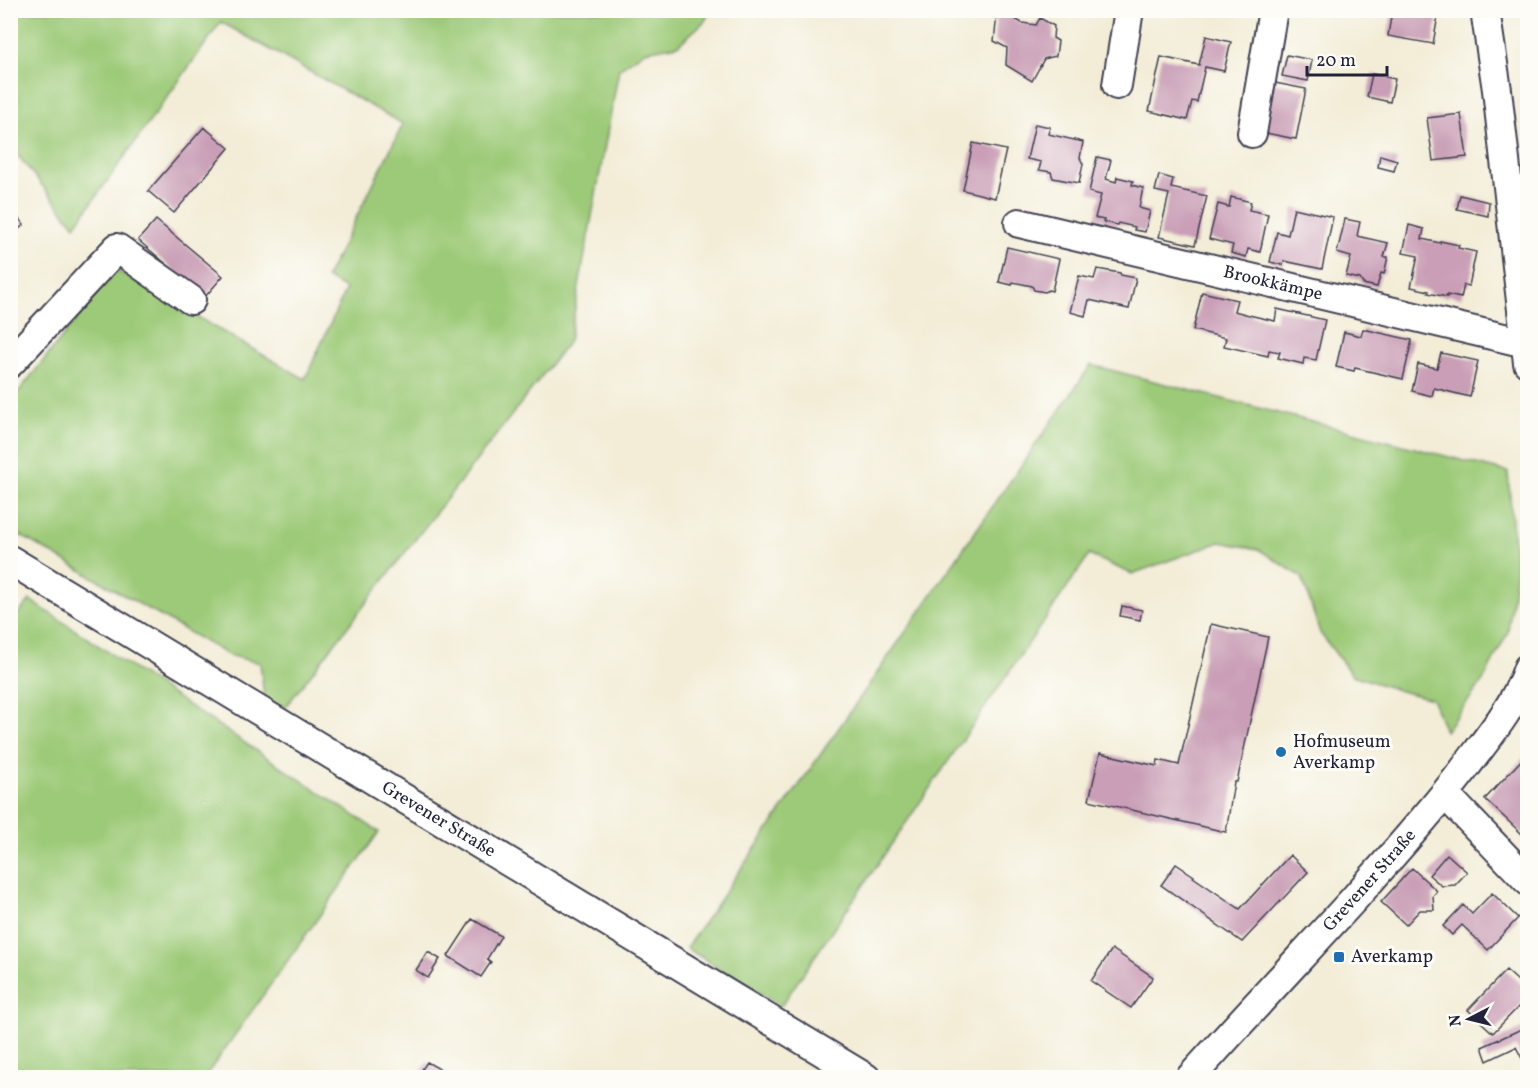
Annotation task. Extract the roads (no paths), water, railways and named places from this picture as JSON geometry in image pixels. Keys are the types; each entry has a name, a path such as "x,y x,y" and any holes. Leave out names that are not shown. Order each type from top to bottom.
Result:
{"street":[{"path":"1117,86 1129,10"},
{"path":"1252,133 1273,10"},
{"path":"1485,10 1497,90 1526,353"},
{"name":"Brookkämpe","path":"1019,223 1526,353"},
{"path":"10,363 117,248 191,300"},
{"name":"Grevener Straße","path":"10,561 866,1077"},
{"name":"Grevener Straße","path":"1190,1077 1315,942 1445,794 1494,730 1523,682 1527,668"},
{"path":"1445,794 1527,881"}],"place":[{"name":"Hofmuseum Averkamp","path":"1281,752"},
{"name":"Averkamp","path":"1339,957"}]}
